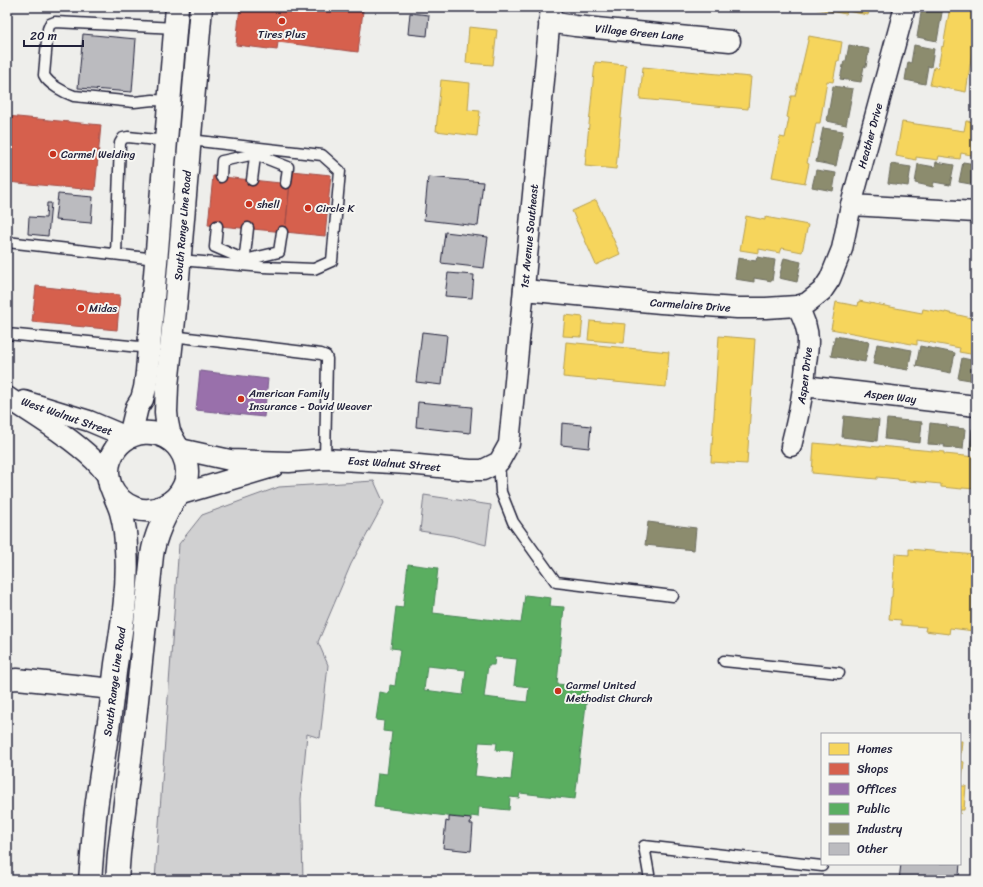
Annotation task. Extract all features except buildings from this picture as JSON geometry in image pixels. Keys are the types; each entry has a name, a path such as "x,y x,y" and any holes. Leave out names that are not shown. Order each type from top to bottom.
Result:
{"main road":[{"name":"South Range Line Road","path":"177,446 169,432 166,412 166,386 172,336 201,7"},
{"name":"South Range Line Road","path":"129,437 137,407 142,399 145,388 150,348 176,17"},
{"path":"149,432 167,437 177,446 186,464 186,473 183,488 176,498 159,509 150,510 134,508 119,499 109,480 108,468 112,454 121,442 139,433 149,432"},
{"name":"South Range Line Road","path":"90,880 95,819 123,615 127,562 122,513 109,480"},
{"name":"South Range Line Road","path":"117,880 153,544 176,498"}],"street":[{"name":"Heather Drive","path":"836,264 842,249 851,205 905,7"},
{"name":"Village Green Lane","path":"550,14 575,26 730,41"},
{"name":"1st Avenue Southeast","path":"499,462 509,444 550,14"},
{"path":"851,205 976,212"},
{"name":"Carmelaire Drive","path":"524,290 661,303 737,308 797,306 807,303 822,291 830,279 836,264"},
{"name":"Aspen Drive","path":"791,446 804,386 808,341 802,314 797,306"},
{"name":"Aspen Way","path":"804,386 976,406"},
{"name":"West Walnut Street","path":"7,396 89,421 129,437"},
{"name":"West Walnut Street","path":"7,396 78,446 94,460 109,480"},
{"name":"East Walnut Street","path":"177,446 230,460 289,462 325,458 470,470 483,470 499,462"},
{"name":"East Walnut Street","path":"176,498 289,462"},
{"path":"10,678 113,689"}],"lane":[{"path":"169,101 154,100 134,102 74,96 66,93 48,81 44,75 48,30 50,24 55,22 176,17"},
{"path":"116,254 120,143 123,138 166,141"},
{"path":"179,260 244,263 314,269 332,261 336,221 340,171 322,155 255,151 190,140"},
{"path":"252,180 255,151"},
{"path":"221,177 222,161 255,151 288,168 286,183"},
{"path":"217,226 215,247 244,263 280,252 282,232"},
{"path":"244,263 248,228"},
{"path":"7,242 156,259"},
{"path":"7,334 150,348"},
{"path":"172,336 322,354 326,356 325,458"},
{"path":"499,462 501,492 513,522 556,582 673,596"},
{"path":"724,661 839,673"},
{"path":"650,880 644,846 822,866"}],"shaded area":[{"path":"374,481 384,503 351,564 318,642 328,665 320,738 307,734 301,799 303,880 155,880 179,544 202,515 279,487"},
{"path":"424,495 491,505 486,545 453,536 420,531"}],"place":[{"name":"Tires Plus","path":"282,21"},
{"name":"Carmel Welding","path":"53,154"},
{"name":"shell","path":"249,204"},
{"name":"Circle K","path":"308,208"},
{"name":"Midas","path":"81,308"},
{"name":"American Family Insurance - David Weaver","path":"241,399"},
{"name":"Carmel United Methodist Church","path":"558,691"}]}
